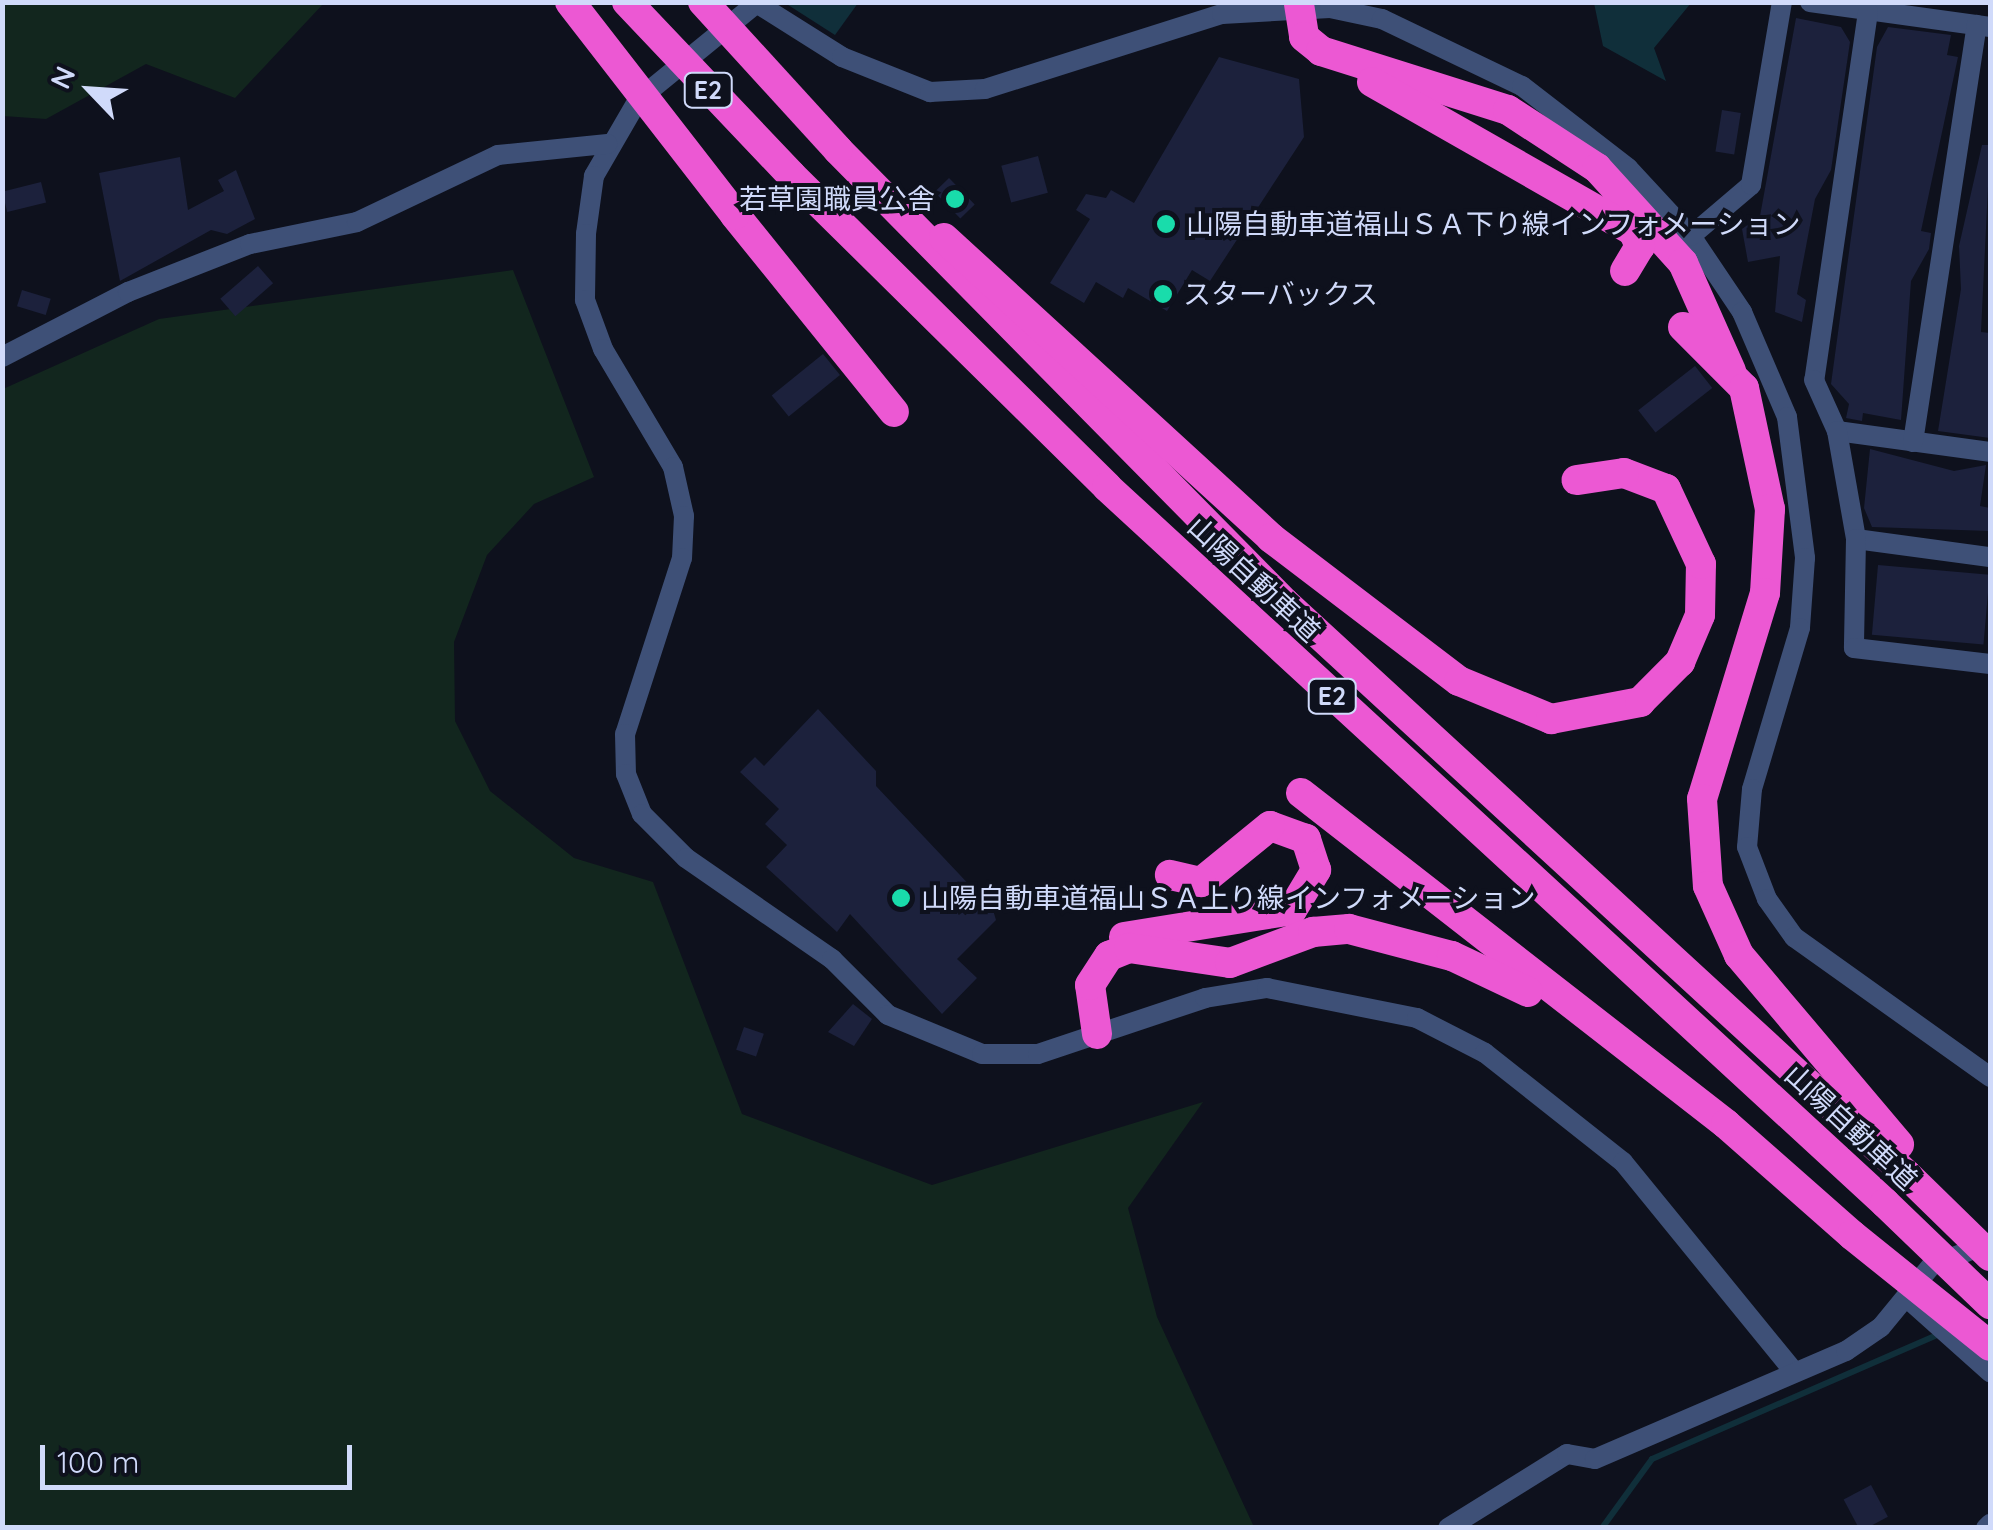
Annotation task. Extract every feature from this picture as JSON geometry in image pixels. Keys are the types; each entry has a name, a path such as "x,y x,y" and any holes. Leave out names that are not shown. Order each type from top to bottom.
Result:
{"highway":[{"path":"570,2 894,412"},
{"name":"山陽自動車道","path":"627,2 791,175 1135,513 1990,1304"},
{"name":"山陽自動車道","path":"704,2 838,150 1285,602 1913,1170 1990,1256"},
{"path":"1300,4 1301,44 1314,59 1396,94 1633,231 1640,246 1625,271"},
{"path":"1300,4 1304,36 1321,51 1508,110 1597,168 1683,263 1761,442 1770,545 1754,642 1702,799 1708,886 1739,955 1913,1170"},
{"path":"838,150 1271,538 1458,681 1551,719 1640,702 1680,662 1701,602 1693,539 1666,489 1624,473 1577,480"},
{"path":"1683,327 1732,370"},
{"path":"1301,793 1593,1026 1726,1124 1852,1235 1990,1346"},
{"path":"1097,1034 1084,983 1107,945 1292,910 1316,870 1306,838 1270,826 1201,882 1170,874"},
{"path":"1097,1034 1090,985 1118,951 1230,963 1329,930 1452,956 1593,1026"}],"street":[{"path":"1691,236 1751,185 1782,2"},
{"path":"1810,2 1984,26 1913,442"},
{"path":"1792,1368 1623,1162 1485,1053 1417,1018 1267,988 1038,1054 982,1054 933,1038 888,1016 832,959 686,858 642,814 626,774 624,734 682,558 684,516 673,467 603,349 586,300 586,234 607,144 638,100 758,3 842,57 930,92 984,89 1185,24 1300,4 1382,18 1522,86 1628,168 1691,236 1762,346 1801,492 1800,628 1768,718 1747,847 1794,937 1990,1077"},
{"path":"1868,12 1814,380 1837,432 1856,539 1854,648 1990,664"},
{"path":"2,357 128,292 250,244 357,222 498,154 607,144"},
{"path":"1837,432 1990,452"},
{"path":"1856,539 1990,556"},
{"path":"1448,1528 1567,1454 1595,1459 1760,1392 1792,1368 1846,1351 1906,1297 1932,1265 1990,1242"},
{"path":"1906,1297 1990,1372"}],"green space":[{"path":"2,3 324,3 235,98 146,64 46,119 3,116"},
{"path":"513,270 594,477 534,504 487,555 454,642 455,721 490,791 574,858 653,882 742,1114 932,1185 1203,1102 1128,1208 1157,1317 1254,1527 3,1527 3,389 159,319"}],"water":[{"path":"785,3 858,3 835,35"},
{"path":"1594,3 1691,3 1654,48 1666,81 1603,46"}],"building":[{"path":"1796,18 1841,27 1850,42 1831,170 1815,199 1797,294 1806,300 1802,322 1775,312 1780,256 1748,262 1742,229 1760,216"},
{"path":"1888,27 1951,35 1947,55 1958,57 1921,231 1931,233 1929,249 1911,281 1901,420 1863,413 1862,421 1846,418 1849,404 1831,384 1877,47"},
{"path":"1219,57 1299,79 1304,137 1210,281 1192,270 1167,311 1128,288 1123,298 1096,282 1084,303 1050,283 1090,219 1076,210 1086,194 1106,198 1111,190 1134,203"},
{"path":"1722,110 1741,113 1734,154 1715,151"},
{"path":"1982,145 1990,145 1981,332 1990,333 1990,438 1938,431 1961,289 1959,246"},
{"path":"1038,156 1048,193 1011,203 1001,166"},
{"path":"180,157 188,210 224,191 218,180 236,170 255,219 227,234 211,230 120,281 99,173"},
{"name":"若草園職員公舎","path":"949,178 975,205 960,219 935,192"},
{"path":"41,182 46,202 7,212 2,192"},
{"path":"258,266 273,283 235,316 220,299"},
{"path":"22,290 51,299 46,315 17,306"},
{"path":"823,354 840,375 789,417 772,396"},
{"path":"1695,366 1712,388 1656,432 1638,410"},
{"path":"1870,449 1954,471 1986,465 1980,506 1990,508 1990,531 1872,527 1864,508"},
{"path":"1878,565 1990,575 1983,644 1872,635"},
{"path":"818,709 876,771 876,786 993,910 996,920 957,959 977,978 942,1014 850,914 837,932 766,867 787,845 765,824 779,809 740,772 755,757 764,766"},
{"path":"853,1004 872,1019 854,1046 828,1032"},
{"path":"744,1027 764,1034 756,1057 736,1050"},
{"path":"1871,1485 1888,1517 1859,1528 1844,1500"}],"waterway":[{"path":"1602,1528 1652,1459 1940,1334"}],"place":[{"name":"若草園職員公舎","path":"955,199"},
{"name":"山陽自動車道福山ＳＡ下り線インフォメーション","path":"1166,224"},
{"name":"スターバックス","path":"1163,294"},
{"name":"山陽自動車道福山ＳＡ上り線インフォメーション","path":"901,898"}]}
